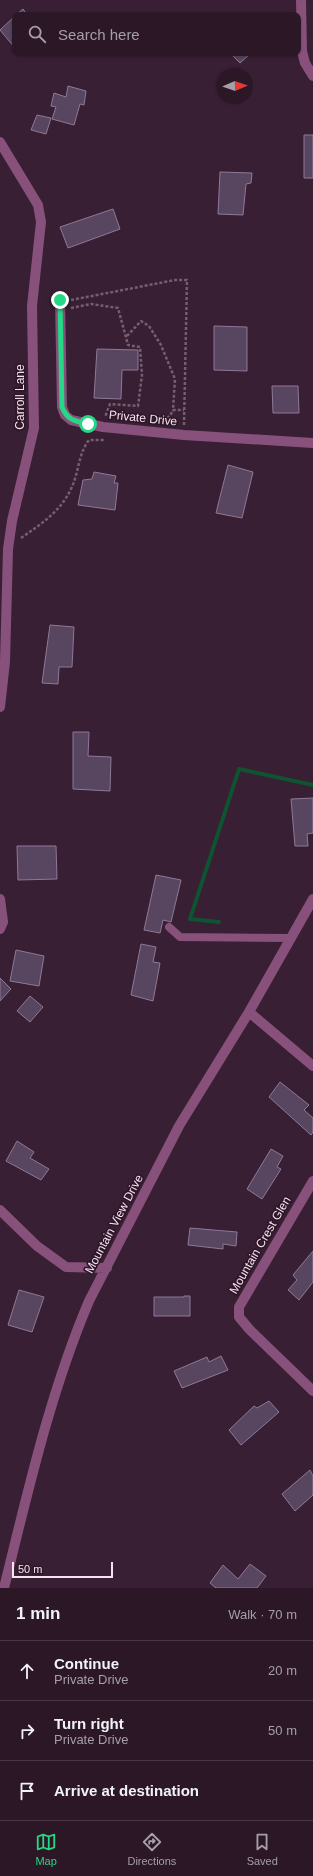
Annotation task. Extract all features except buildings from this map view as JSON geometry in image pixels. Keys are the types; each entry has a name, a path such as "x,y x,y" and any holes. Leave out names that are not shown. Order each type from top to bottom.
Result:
{"street":[{"path":"301,0 302,52 305,63 313,76"},
{"name":"Carroll Lane","path":"0,142 38,205 40,222 32,306 34,428 12,521 8,549 5,662 0,707"},
{"name":"Private Drive","path":"64,300 62,407 65,415 71,420 103,427 184,435 313,443"},
{"path":"0,899 3,922 0,928"},
{"name":"Mountain View Drive","path":"4,1588 41,1440 80,1322 96,1285 107,1268 179,1126 249,1012 313,899"},
{"path":"249,1012 313,1066"},
{"name":"Mountain Crest Glen","path":"313,1181 239,1307 239,1317 250,1330 313,1391"},
{"path":"0,1210 37,1246 66,1267 107,1268"}],"lane":[{"path":"170,927 180,937 291,938"}],"path":[{"path":"64,300 175,280 187,280 184,435"},
{"path":"68,310 91,304 118,308 127,336 128,345 140,347 142,356 142,375 138,406 110,404 103,427"},
{"path":"127,336 141,321 149,326 161,345 175,379 173,410 184,410"},
{"path":"8,549 49,519 61,506 71,489 82,450 89,440 111,440"}],"waterway":[{"path":"219,922 190,919 239,769 313,785"}],"route":[{"path":"60,300 62,407 65,415 71,420 88,424"}]}
